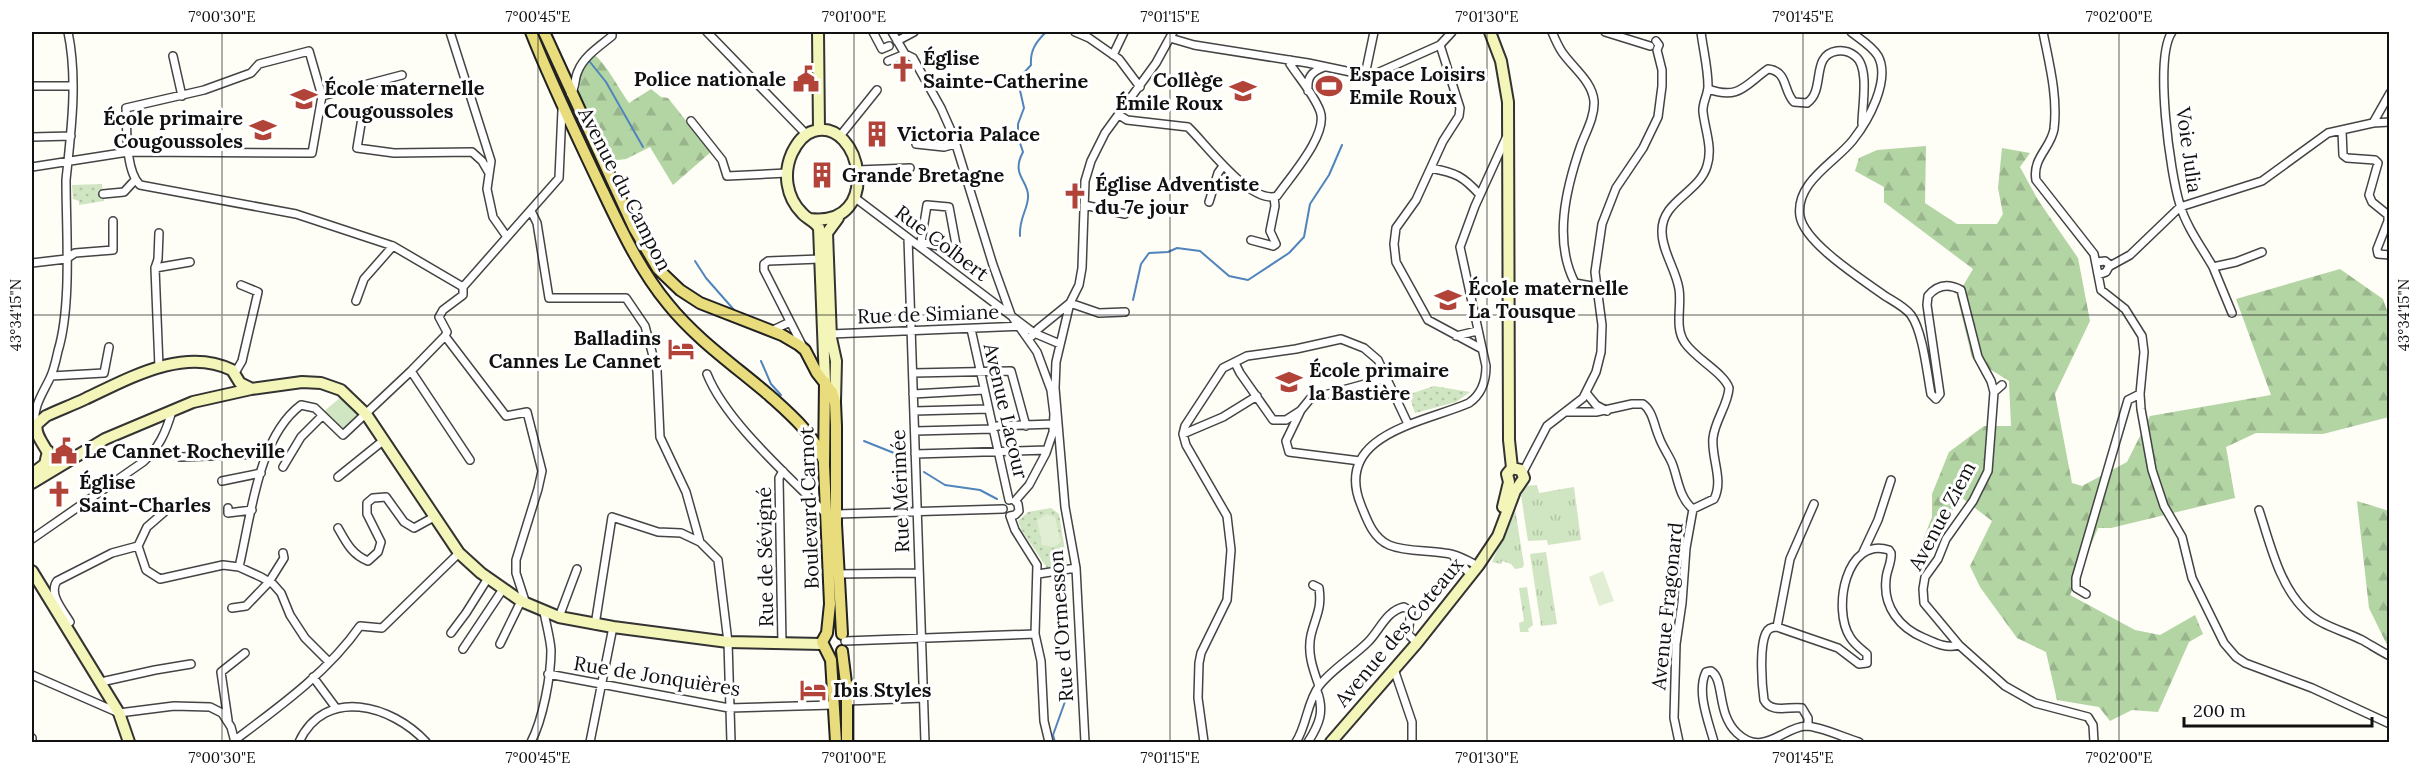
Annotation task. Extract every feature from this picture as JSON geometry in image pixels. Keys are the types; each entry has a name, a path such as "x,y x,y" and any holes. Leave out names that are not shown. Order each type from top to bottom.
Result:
{"main road":[{"name":"Avenue du Campon","path":"531,32 562,106 622,232 658,292 692,329 793,416 806,424 836,426"},
{"name":"Avenue du Campon","path":"544,32 634,228 658,269 680,290 700,303 789,339 805,350 817,373 825,382"},
{"path":"818,32 819,130"},
{"path":"1490,32 1501,61 1507,90 1509,430 1518,474"},
{"path":"819,130 840,136 852,152 857,170 855,197 848,209 840,216 828,220 810,219 804,216 793,201 788,185 787,173 794,148 806,134 819,130"},
{"name":"Boulevard Carnot","path":"827,633 830,604 837,387 836,355 831,334 827,233 840,216"},
{"name":"Boulevard Carnot","path":"810,219 819,228 825,382 824,461 832,514 843,642 847,742"},
{"path":"57,467 52,463 35,426 46,416 127,379 159,367 204,362 226,367 251,389"},
{"path":"224,393 233,388 236,377"},
{"path":"32,483 105,439 172,409 224,393 302,382 321,383 342,390 366,414 459,553 503,589 544,612 595,625 728,642 782,644 825,649 837,654 843,642 833,631 827,633 823,638 825,649 831,665 836,742"},
{"name":"Boulevard Carnot","path":"825,382 835,402"},
{"name":"Avenue du Campon","path":"793,416 816,445 824,461"},
{"path":"32,474 45,464 48,451"},
{"name":"Avenue des Coteaux","path":"1331,742 1417,643 1475,570 1493,543 1518,474 1507,474 1509,482 1493,543"},
{"path":"32,571 120,713 129,742"}],"street":[{"path":"35,426 38,405 51,376 64,325 66,180 70,160 73,86 68,32"},
{"path":"450,32 491,161 487,189 493,217 507,237"},
{"path":"571,94 575,89 579,69 595,49 612,36 612,32"},
{"path":"707,32 806,134"},
{"path":"873,32 882,49 914,32"},
{"path":"892,32 895,43 905,54 913,57 941,108 1011,315"},
{"path":"1075,32 1089,38 1119,59 1140,87"},
{"path":"1113,55 1124,32"},
{"path":"1365,75 1374,32"},
{"path":"1172,35 1194,45 1308,63 1365,75 1375,74 1440,45 1452,32"},
{"path":"1552,32 1562,52 1584,78 1593,94 1593,112 1570,178 1564,226 1569,271 1575,283 1597,287"},
{"path":"1605,32 1653,44"},
{"path":"1518,474 1547,426 1568,412 1587,394 1596,372 1601,352 1601,309 1595,257 1602,224 1616,188 1643,148 1658,117 1662,70 1657,50 1652,50 1659,32"},
{"path":"1568,412 1607,411 1637,403 1647,407 1672,463 1683,497 1693,509 1714,499 1718,490 1713,437 1729,388 1727,381 1699,360 1683,341 1678,280 1662,235 1662,225 1673,204 1703,176 1708,166 1709,137 1703,110 1708,89 1701,32"},
{"path":"1851,32 1878,56 1883,78 1862,126 1852,141 1826,165 1810,184 1803,198 1800,216 1804,229 1817,245 1911,316 1919,337 1931,394 1936,399 1940,394 1927,305 1928,296 1939,287 1954,286 1961,290 1978,357 1991,381 1994,392 2002,385"},
{"path":"2043,32 2053,90 2054,126 2053,134 2037,162 2036,180 2092,251 2097,262 2101,290 2125,309 2142,336 2144,352 2140,394 2145,434 2157,488 2164,506 2182,537 2192,578 2217,632 2229,651 2245,663 2312,688 2390,724"},
{"name":"Voie Julia","path":"2172,32 2167,38 2164,57 2167,139 2180,207 2213,267 2232,313"},
{"name":"Rue d'Ormesson","path":"1085,742 1076,568 1065,507 1055,381 1060,344 1070,303 1079,285 1082,268 1085,181 1091,161 1105,133 1140,87 1172,35"},
{"path":"1440,45 1461,108 1416,200 1396,228 1394,252 1396,262 1428,320 1482,349"},
{"path":"32,167 128,152 312,153 322,96 309,51 259,64 251,73 182,96 126,108 128,152 135,180 140,185 296,214 393,246 463,287"},
{"path":"1708,89 1723,94 1735,94 1768,69 1775,70 1782,75 1794,102 1806,103 1817,92 1820,66 1824,58 1831,53 1849,52 1857,57 1863,67 1862,126"},
{"path":"888,61 905,54"},
{"path":"173,56 182,96"},
{"path":"1119,115 1127,120 1188,127 1223,165 1255,193 1270,198 1274,197 1277,196 1314,142 1321,129 1322,121 1320,111 1304,79 1290,60"},
{"path":"1308,63 1312,67 1312,72"},
{"path":"1304,79 1312,72 1326,67"},
{"path":"322,96 402,75"},
{"path":"32,86 73,86"},
{"path":"840,136 877,90"},
{"path":"2373,123 2390,93"},
{"path":"239,567 265,454 279,428 289,414 301,405 315,408 343,435 445,336 447,332 439,317 443,310 463,295 463,287 559,177 562,106"},
{"path":"363,112 357,148 394,153 472,152 482,161 489,173"},
{"path":"691,121 722,160 727,176 787,173"},
{"path":"2098,275 2130,255 2180,207 2262,181 2328,133 2373,123 2390,122"},
{"path":"562,134 565,126 572,126"},
{"path":"2342,131 2343,155 2347,158 2375,160 2378,163 2369,195 2372,202 2388,215 2388,221 2377,249 2378,254 2390,255"},
{"path":"1475,570 1464,559 1452,555 1398,548 1380,540 1367,522 1359,501 1356,480 1360,461 1374,444 1408,424 1455,410 1475,399 1483,386 1486,373 1482,349 1460,252 1462,239 1508,133"},
{"path":"32,136 71,136"},
{"path":"916,144 944,147 955,144"},
{"path":"1492,169 1508,164"},
{"path":"1209,202 1218,173 1223,165"},
{"path":"857,170 910,168"},
{"path":"1431,168 1456,173 1480,195"},
{"path":"103,194 124,192 135,180"},
{"name":"Rue Colbert","path":"855,197 1011,315 1022,326 1060,344"},
{"path":"1251,240 1273,246 1276,244 1270,231 1275,206 1274,197"},
{"path":"927,205 949,207 957,250 919,244 927,205"},
{"path":"1084,205 1125,214"},
{"path":"531,211 537,223 549,298 626,298 645,326 657,371 660,437 686,492 700,542"},
{"path":"32,263 66,259 75,253 113,250 113,221"},
{"path":"159,233 158,259 155,268 159,367"},
{"name":"Rue Mérimée","path":"908,238 925,742"},
{"path":"356,301 364,279 393,246"},
{"path":"2213,267 2236,262 2262,252"},
{"path":"805,350 765,271 764,264 768,261 820,259"},
{"path":"2097,262 2105,261 2110,266"},
{"path":"155,268 190,262"},
{"path":"236,377 258,292 241,285"},
{"path":"1030,340 1034,333 1070,303 1099,313 1125,312"},
{"path":"771,331 790,322"},
{"name":"Rue Colbert","path":"1012,501 1029,485 1047,450 1054,424 1052,396 1046,373 1022,326"},
{"name":"Rue de Simiane","path":"831,334 1022,326"},
{"name":"Avenue Lacour","path":"971,329 992,429 1012,501"},
{"path":"1456,336 1477,331"},
{"path":"445,336 506,416 527,412 542,471 516,560 516,573 524,602 500,644"},
{"path":"1204,742 1198,698 1199,663 1201,653 1227,600 1232,550 1227,516 1186,445 1183,434 1189,419 1223,368 1247,356 1296,349 1341,339 1354,343 1371,354 1387,378 1408,424"},
{"path":"51,376 104,373 109,347"},
{"path":"1235,363 1270,417 1277,422 1286,420 1301,410"},
{"path":"913,373 1011,370 1026,426"},
{"path":"411,371 470,460"},
{"path":"707,374 712,389 727,411 783,471 832,514 1004,509"},
{"path":"1360,461 1289,452 1286,441 1301,410 1315,396 1387,378"},
{"path":"914,394 984,390"},
{"name":"Avenue Ziem","path":"1994,392 1988,471 1972,501 1946,539 1938,559 1925,577 1924,603 1959,645 1993,676 2019,695 2035,703 2088,717 2093,725 2094,742"},
{"path":"1587,394 1596,405 1607,411"},
{"path":"2086,594 2076,588 2076,578 2128,400 2140,394"},
{"path":"1183,434 1223,417 1257,396"},
{"path":"38,405 40,414 46,416"},
{"path":"32,539 154,452 166,430 172,409"},
{"path":"914,411 988,410"},
{"path":"283,467 301,437 322,416"},
{"path":"915,431 992,429 997,426 1054,424"},
{"path":"338,477 384,440"},
{"path":"1050,442 1056,441 1060,444"},
{"path":"915,454 1047,450"},
{"path":"180,457 265,454"},
{"name":"Rue de Sévigné","path":"782,644 779,478 783,471"},
{"path":"222,481 261,473"},
{"path":"1809,726 1808,718 1802,708 1773,708 1766,705 1764,700 1764,640 1766,632 1770,628 1777,627 1838,648 1859,664 1867,663 1867,654 1850,638 1845,627 1841,604 1842,590 1847,576 1863,552 1878,520 1891,480"},
{"path":"338,528 359,558 368,561 378,552 381,542 367,514 367,503 373,498 386,497 404,522 414,528 434,517"},
{"path":"1004,509 1004,505 1012,501 1018,504 1019,511 1015,516 1010,516"},
{"path":"1777,627 1790,559 1814,504"},
{"path":"170,507 147,526 138,546 146,570 160,579 223,565 239,567 270,582 281,593 290,615 305,638 329,662"},
{"path":"1004,509 1036,561 1038,574 1035,634 1041,662 1044,721 1049,742"},
{"name":"Avenue Fragonard","path":"1679,742 1674,718 1676,644 1686,548 1693,509"},
{"path":"228,513 252,510"},
{"path":"2259,510 2285,582 2305,611 2320,622 2362,640 2390,656"},
{"path":"595,625 612,516 658,532 681,533 700,542 718,560 728,642 731,742"},
{"path":"65,625 70,622 54,594 53,586 57,581 112,554 138,546"},
{"path":"1863,552 1877,548 1889,550 1891,553 1885,583 1886,593 1895,617 1906,629 1942,645 1953,647 1959,645"},
{"path":"232,608 246,606 270,582 284,558 283,553"},
{"path":"32,675 120,713 174,706 202,706 222,713 235,741 313,677 348,643 360,626 382,628 459,553"},
{"path":"1464,559 1486,554"},
{"path":"1452,555 1475,570"},
{"path":"1038,574 1076,568"},
{"path":"559,617 577,569"},
{"path":"837,574 919,573"},
{"path":"451,633 488,578"},
{"path":"1308,742 1318,727 1322,709 1309,654 1311,635 1321,603 1319,588 1313,585"},
{"path":"463,649 503,589"},
{"path":"1296,742 1304,730 1318,689 1369,641 1388,616 1398,608 1404,607 1411,611 1408,634 1417,643"},
{"path":"531,742 543,705 548,674 550,648 544,612"},
{"path":"590,742 613,627"},
{"path":"843,642 1035,634"},
{"path":"228,723 221,672 245,653"},
{"path":"101,682 191,664"},
{"path":"1394,669 1412,722 1412,742"},
{"path":"1714,742 1703,689 1703,676 1708,671 1717,676 1723,712 1733,730 1741,737 1755,741 1770,741 1797,728 1809,726 1859,742"},
{"name":"Rue de Jonquières","path":"548,674 729,708 833,705"},
{"path":"313,677 336,708"},
{"path":"847,701 924,699"},
{"path":"299,742 315,720 336,708 359,706 382,711 417,733 426,742"}],"green space":[{"path":"594,54 609,71 629,103 651,89 661,97 668,98 711,152 673,185 650,147 626,159 609,161 579,95 580,70"},
{"path":"1926,146 1925,203 1957,224 1997,224 2003,214 1998,188 2002,148 2030,153 2020,167 2038,200 2078,258 2090,321 2055,394 2072,483 2082,486 2127,462 2150,416 2271,395 2236,299 2340,269 2383,299 2389,316 2389,417 2323,434 2256,433 2226,447 2235,498 2111,528 2098,528 2070,595 2135,630 2160,635 2195,615 2203,634 2189,642 2158,712 2132,710 2110,721 2099,707 2057,700 2046,652 2017,638 1980,587 1970,566 1992,521 1962,498 1916,557 1932,517 1932,494 1949,452 1984,426 2011,426 2009,381 1972,358 1957,296 1973,269 1884,202 1884,187 1855,171 1859,158 1877,150"},
{"path":"102,184 104,201 79,205 79,201 73,199 72,185"},
{"path":"1434,386 1470,392 1456,402 1415,413 1411,401 1406,402 1404,396"},
{"path":"340,398 360,414 352,424 344,428 341,428 323,412"},
{"path":"1537,485 1539,493 1574,487 1581,540 1548,545 1547,540 1528,541 1521,495 1525,486"},
{"path":"2357,501 2389,511 2389,649 2369,608"},
{"path":"1051,508 1059,514 1067,563 1047,568 1018,521 1028,512"},
{"path":"1515,509 1524,565 1522,568 1515,569 1511,564 1502,561 1501,564 1492,562"},
{"path":"1047,514 1055,517 1061,543 1053,547 1042,545 1037,520"},
{"path":"1546,552 1557,624 1541,626 1530,554"},
{"path":"1603,571 1614,601 1599,606 1589,577"},
{"path":"1527,587 1533,625 1528,629 1529,632 1520,632 1519,623 1524,621 1519,588"}],"waterway":[{"path":"1020,236 1028,192 1019,173 1023,152 1018,137 1018,124 1024,108 1019,86 1023,74 1031,65 1034,47 1046,32"},
{"path":"590,62 606,82 643,147"},
{"path":"1133,300 1141,264 1149,253 1168,252 1177,248 1200,251 1229,276 1248,280 1289,253 1304,237 1310,204 1329,175 1342,145"},
{"path":"695,261 706,278 735,311"},
{"path":"761,361 771,384 781,395"},
{"path":"864,441 904,457"},
{"path":"924,472 945,485 980,490 997,499"},
{"path":"1058,579 1064,596 1067,623"},
{"path":"1337,673 1352,661"},
{"path":"1055,742 1053,735 1067,696"}],"place":[{"name":"Église Sainte-Catherine","path":"903,69"},
{"name":"Police nationale","path":"806,79"},
{"name":"Espace Loisirs Emile Roux","path":"1329,86"},
{"name":"Collège Émile Roux","path":"1243,91"},
{"name":"École maternelle Cougoussoles","path":"304,99"},
{"name":"École primaire Cougoussoles","path":"263,130"},
{"name":"Victoria Palace","path":"877,134"},
{"name":"Grande Bretagne","path":"822,175"},
{"name":"Église Adventiste du 7e jour","path":"1075,196"},
{"name":"École maternelle La Tousque","path":"1448,300"},
{"name":"Balladins Cannes Le Cannet","path":"681,349"},
{"name":"École primaire la Bastière","path":"1289,382"},
{"name":"Le Cannet Rocheville","path":"64,451"},
{"name":"Église Saint-Charles","path":"59,494"},
{"name":"Ibis Styles","path":"813,690"}]}
